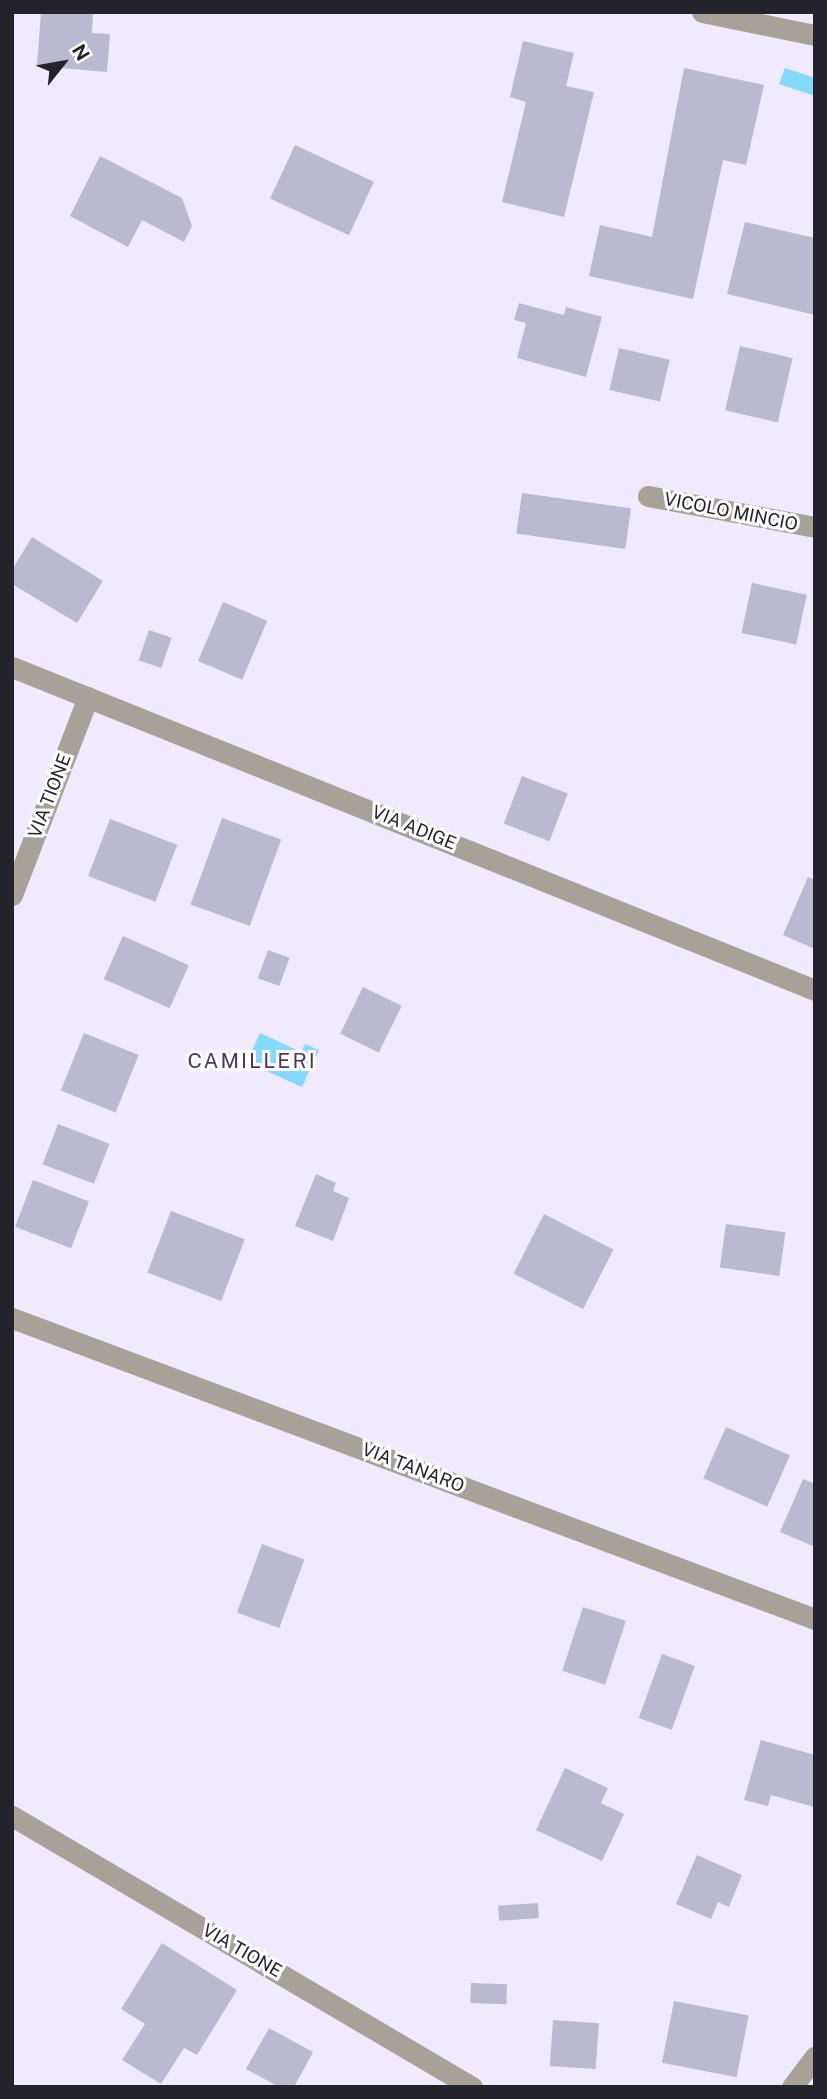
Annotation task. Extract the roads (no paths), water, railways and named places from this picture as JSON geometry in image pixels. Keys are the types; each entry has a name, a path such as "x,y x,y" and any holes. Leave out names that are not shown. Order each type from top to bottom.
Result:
{"street":[{"path":"702,12 815,35"},
{"name":"VICOLO MINCIO","path":"648,496 815,527"},
{"name":"VIA ADIGE","path":"12,667 815,990"},
{"name":"VIA TIONE","path":"12,894 88,697"},
{"name":"VIA TANARO","path":"12,1318 815,1619"},
{"name":"VIA TIONE","path":"12,1816 472,2087"},
{"path":"792,2087 815,2057"},
{"path":"812,2087 815,2075"}],"water":[{"path":"785,68 815,78 815,96 779,84"},
{"path":"260,1033 301,1052 305,1044 319,1050 302,1087 247,1062"}],"district":[{"name":"CAMILLERI","path":"252,1061"}]}
